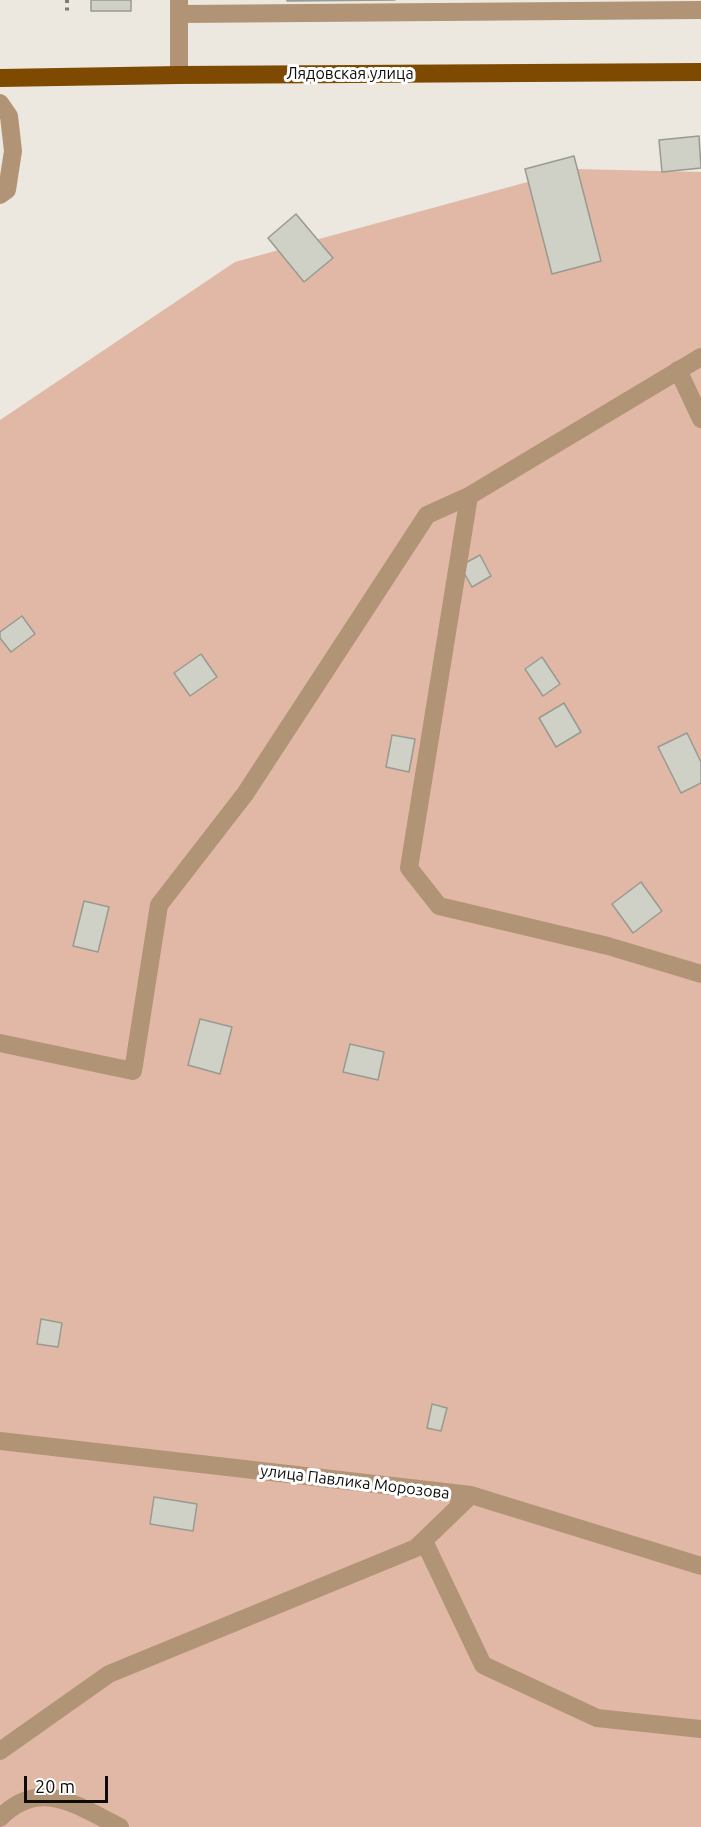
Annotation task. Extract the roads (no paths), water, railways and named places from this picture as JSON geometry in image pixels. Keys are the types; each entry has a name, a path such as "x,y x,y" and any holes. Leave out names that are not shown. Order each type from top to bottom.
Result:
{"main road":[{"name":"Лядовская улица","path":"0,78 179,75 700,75"}],"street":[{"path":"179,75 179,7 701,10"},
{"path":"0,103 9,116 13,151 7,190 0,195"},
{"path":"0,1044 133,1071 159,905 245,794 427,515 469,496 701,357"},
{"path":"678,370 701,419"},
{"path":"469,496 409,868 439,906 608,946 701,974"},
{"name":"улица Павлика Морозова","path":"0,1441 471,1496 701,1566"},
{"path":"0,1751 109,1674 416,1548 471,1496"},
{"path":"424,1541 483,1665 597,1718 701,1729"},
{"path":"0,1818 22,1801 46,1796 70,1802 120,1827"}]}
